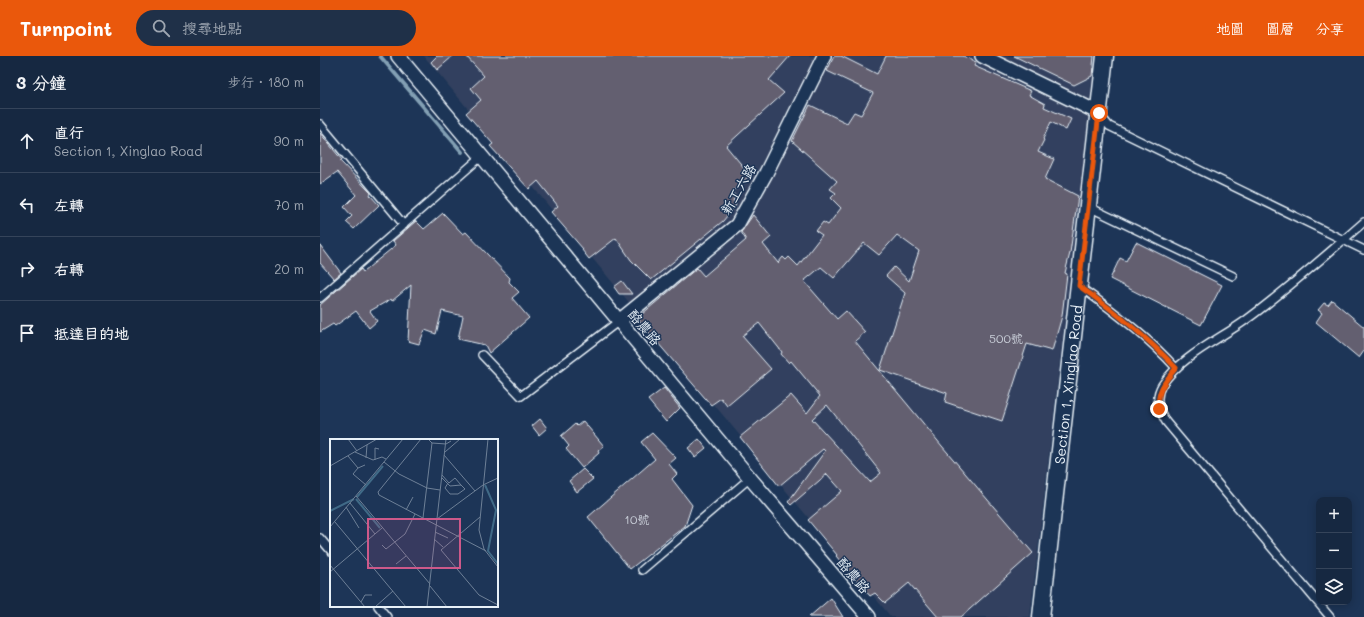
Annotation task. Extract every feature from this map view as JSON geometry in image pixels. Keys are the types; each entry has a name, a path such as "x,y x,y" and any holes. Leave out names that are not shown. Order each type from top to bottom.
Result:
{"street":[{"name":"酪農路","path":"398,56 750,478 869,617"},
{"name":"新工六路","path":"619,321 737,225 766,173 824,56"},
{"path":"982,56 1099,113"},
{"name":"Section 1, Xinglao Road","path":"1041,617 1106,57"}],"lane":[{"path":"1099,113 1110,126 1364,250"},
{"path":"320,124 404,225"},
{"path":"320,298 482,156"},
{"path":"1089,207 1233,276"},
{"path":"1330,617 1166,422 1159,409 1158,401 1162,386 1176,368 1247,320 1364,222"},
{"path":"1079,286 1112,309 1164,355 1176,368"},
{"path":"482,355 521,396 619,321"},
{"path":"642,570 750,478"},
{"path":"320,538 330,550"},
{"path":"379,607 387,617"}],"shaded area":[{"path":"424,56 1096,56 1030,617 891,617"}],"building":[{"path":"437,56 453,56 437,70 431,62"},
{"path":"466,56 790,56 769,80 784,93 726,146 750,175 732,192 736,197 733,200 736,205 723,221 651,280 631,260 616,238 589,259 582,250 583,249 551,212 558,206 538,181 529,189 490,146 493,144 466,113 481,100 471,88 484,76"},
{"path":"834,56 841,56 877,74 886,56 963,56 976,62 974,66 1031,91 1029,95 1045,104 1044,107 1071,119 1066,130 1051,122 1038,152 1054,159 1045,179 1078,196 1070,253 1065,273 1067,274 1062,316 1052,351 1027,344 1002,421 945,402 947,393 880,370 905,293 886,276 894,267 909,281 919,251 897,235 879,255 864,243 834,278 821,267 804,281 837,319 846,311 865,332 855,341 1033,553 961,617 938,617 909,583 885,603 875,593 870,596 808,520 842,491 827,474 791,505 788,502 825,451 823,449 779,486 740,437 791,395 807,413 820,396 791,361 789,363 781,354 782,352 759,323 742,336 771,369 727,406 721,398 711,405 639,321 642,314 697,268 704,276 746,240 741,232 753,215 771,237 763,244 778,263 783,257 786,260 789,257 798,266 822,235 816,231 823,222 828,225 841,208 831,198 836,193 830,189 837,181 792,141 810,105 847,123 854,112 861,115 873,93 827,71","holes":["827,405 881,473 870,482 812,419"]},
{"path":"1014,56 1094,56 1092,76 1074,85"},
{"path":"320,133 342,160 340,161 371,193 370,195 379,205 354,229 346,222 352,216 344,207 356,195 337,172 320,184"},
{"path":"443,213 463,234 466,232 510,278 509,282 519,292 512,298 529,318 489,353 485,345 458,339 463,316 442,311 436,334 425,330 419,344 408,341 411,285 392,301 391,299 370,311 377,321 369,328 356,311 335,326 333,324 320,332 320,305 361,269 363,272 396,245 393,241 416,221 424,229"},
{"path":"1136,242 1222,285 1201,325 1110,279 1120,258 1126,261"},
{"path":"320,245 341,273 334,279 320,263"},
{"path":"622,281 632,294 619,294 614,287"},
{"path":"1332,300 1364,327 1364,351 1359,358 1316,322 1322,313 1318,310 1324,303 1328,305"},
{"path":"664,388 680,408 666,422 648,400"},
{"path":"540,419 547,428 539,435 532,426"},
{"path":"583,421 604,446 598,451 599,453 582,468 566,449 569,446 561,436 575,424 577,426"},
{"path":"652,433 676,458 669,464 677,474 672,479 692,505 685,526 630,569 588,517 655,459 641,442"},
{"path":"699,439 706,448 695,457 688,448"},
{"path":"583,469 593,479 577,492 569,481"},
{"path":"831,598 843,617 809,617"}],"waterway":[{"path":"380,56 462,152"}],"route":[{"path":"1099,113 1079,286 1112,309 1164,355 1176,368 1162,386 1158,401 1159,409"}]}
